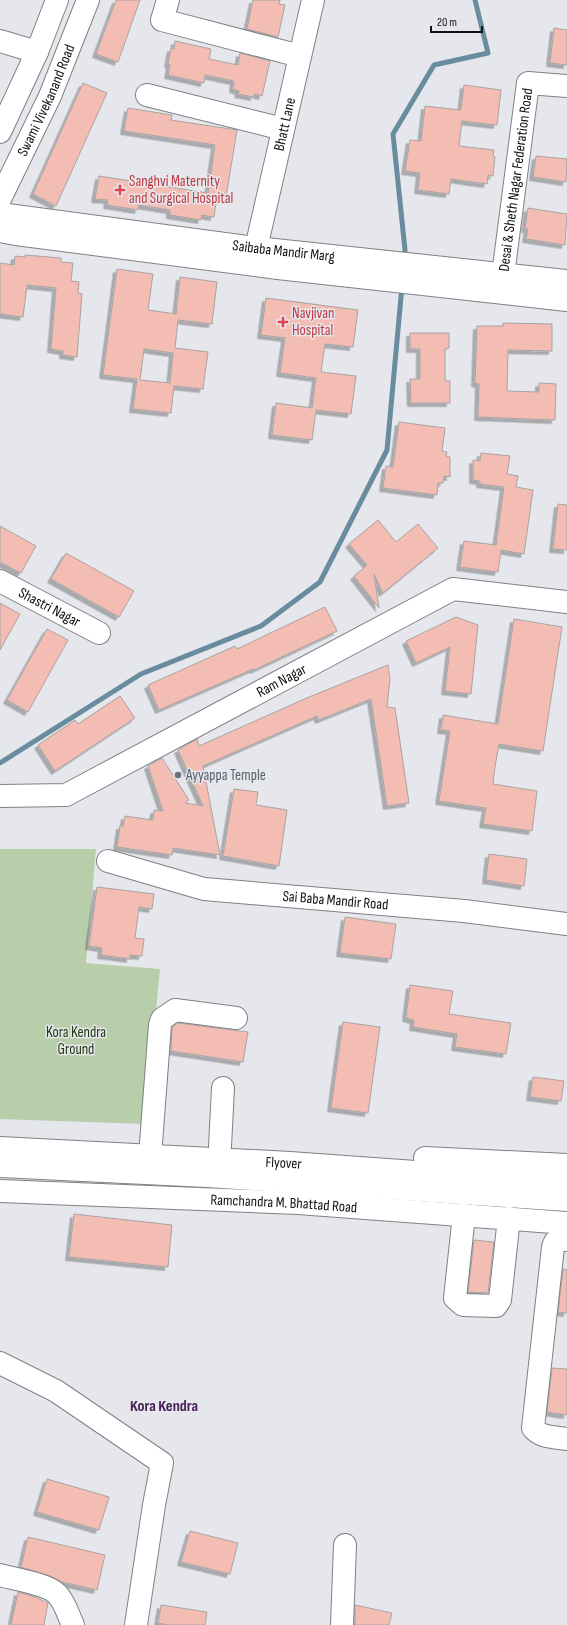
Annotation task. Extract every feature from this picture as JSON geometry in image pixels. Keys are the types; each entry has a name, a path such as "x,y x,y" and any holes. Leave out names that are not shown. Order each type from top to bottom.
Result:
{"street":[{"name":"Swami Vivekanand Road","path":"0,132 37,52 57,0"},
{"name":"Swami Vivekanand Road","path":"0,199 50,96 88,0"},
{"path":"168,0 162,20 300,56"},
{"name":"Bhatt Lane","path":"256,248 313,0"},
{"path":"0,41 37,52"},
{"name":"Desai & Sheth Nagar Federation Road","path":"504,284 528,83 567,86"},
{"path":"147,95 283,129"},
{"name":"Saibaba Mandir Marg","path":"0,214 256,248 403,273 504,284 567,300"},
{"name":"Saibaba Mandir Marg","path":"0,231 278,268 403,273"},
{"name":"Saibaba Mandir Marg","path":"504,284 567,281"},
{"name":"Shastri Nagar","path":"0,581 99,634"},
{"name":"Ram Nagar","path":"0,796 66,795 452,589 567,602"},
{"name":"Sai Baba Mandir Road","path":"108,861 204,889 464,911 567,924"},
{"path":"151,1142 160,1025 162,1019 176,1010 236,1018"},
{"path":"220,1146 223,1088"},
{"path":"0,1134 567,1166"},
{"name":"Flyover","path":"0,1148 290,1163 567,1182"},
{"name":"Flyover","path":"0,1166 207,1176 567,1200"},
{"name":"Ramchandra M. Bhattad Road","path":"0,1191 298,1202 567,1223"},
{"path":"464,1215 455,1298 463,1305 496,1306 500,1300 510,1218"},
{"path":"567,1240 555,1242 553,1247 533,1428 537,1433 542,1435 567,1439"},
{"path":"0,1363 56,1391 162,1463 154,1505 136,1625"},
{"path":"342,1625 346,1545"},
{"path":"0,1575 50,1588 62,1601 72,1625"}],"green space":[{"name":"Kora Kendra Ground","path":"0,849 96,849 86,963 160,969 145,1124 0,1119"}],"building":[{"path":"116,0 140,0 118,62 96,54"},
{"path":"253,0 280,0 279,4 285,5 278,37 247,29"},
{"path":"554,28 567,30 567,65 550,63"},
{"path":"175,41 211,49 209,59 238,65 240,53 270,61 262,96 254,94 254,97 238,94 239,91 233,89 234,81 205,75 204,83 168,75 170,65 168,64 171,48 174,49"},
{"path":"83,83 107,93 56,206 33,194"},
{"path":"464,85 501,90 497,125 462,121 459,146 494,150 493,156 495,157 493,176 488,175 487,184 451,179 449,194 418,190 420,173 405,171 410,140 421,141 425,106 461,110"},
{"path":"128,108 172,115 171,120 237,130 226,197 217,196 214,217 202,215 201,220 170,215 170,210 139,205 138,210 107,205 108,200 95,199 99,176 208,193 215,145 124,131"},
{"path":"536,156 567,159 566,182 533,177"},
{"path":"528,208 567,214 565,245 526,239 528,229 525,229"},
{"path":"25,255 61,258 61,262 73,263 71,281 79,282 78,293 82,294 77,357 63,355 63,351 51,349 56,288 27,285 23,317 0,314 0,263 14,265 15,256 25,257"},
{"path":"117,269 153,274 148,310 176,314 180,277 217,282 212,324 178,320 175,348 208,352 203,389 174,386 171,413 133,409 137,379 103,375","holes":["144,349 173,353 170,383 140,380"]},
{"path":"266,298 358,310 353,347 325,344 321,372 356,376 351,414 316,410 312,440 272,435 276,403 312,408 316,378 280,373 285,338 261,335"},
{"path":"503,323 552,324 552,351 508,350 507,391 539,392 539,383 556,384 555,420 478,417 479,384 475,383 477,326 503,326"},
{"path":"410,333 449,333 449,348 445,349 445,381 450,381 450,403 411,403 410,379 420,379 420,349 410,349"},
{"path":"399,422 445,428 442,451 447,452 446,456 450,457 450,477 444,476 443,483 438,483 437,495 383,488 386,466 393,467"},
{"path":"481,453 510,456 507,474 518,476 516,487 533,490 524,554 501,550 498,572 460,567 464,541 496,545 504,487 480,484 480,481 473,480 473,460 480,461"},
{"path":"558,504 567,505 567,550 553,549"},
{"path":"378,520 396,542 418,524 438,548 383,593 374,574 379,608 354,576 367,565 349,544"},
{"path":"0,526 36,546 21,573 0,562"},
{"path":"66,553 134,591 119,617 51,579"},
{"path":"0,603 20,614 0,650"},
{"path":"325,607 337,631 254,670 253,669 159,710 148,685 235,646 237,649"},
{"path":"456,617 478,625 471,694 445,691 450,647 416,663 406,641"},
{"path":"514,619 562,627 543,751 499,744 495,767 493,784 537,791 532,831 483,824 486,808 439,801 450,731 441,730 443,715 498,724"},
{"path":"47,629 68,640 28,712 7,700"},
{"path":"388,665 390,679 387,707 395,708 409,803 387,806 371,699 319,720 317,716 203,766 220,855 173,848 172,855 117,847 120,826 123,826 125,816 153,820 154,810 163,811 148,766 162,758 189,800 185,803 203,806 178,750 197,739 199,746 309,697"},
{"path":"120,696 135,718 55,771 38,745 75,720 78,724"},
{"path":"234,789 258,792 256,805 287,810 279,866 223,856"},
{"path":"489,854 527,859 524,886 486,880"},
{"path":"97,887 154,894 152,909 139,907 135,938 144,939 142,956 130,955 130,959 101,955 102,948 89,946"},
{"path":"345,917 396,924 391,959 340,953"},
{"path":"410,985 453,991 449,1014 511,1023 506,1054 455,1047 457,1034 413,1027 414,1020 406,1018"},
{"path":"343,1022 380,1027 368,1113 331,1108"},
{"path":"178,1023 248,1032 243,1062 171,1051 172,1027"},
{"path":"533,1077 564,1081 561,1101 530,1097"},
{"path":"74,1214 172,1225 168,1267 69,1257"},
{"path":"474,1240 494,1242 488,1293 468,1292"},
{"path":"563,1269 567,1270 567,1313 558,1312"},
{"path":"552,1368 567,1369 567,1415 547,1412"},
{"path":"47,1479 109,1497 99,1530 37,1512"},
{"path":"190,1531 238,1543 230,1574 181,1562"},
{"path":"28,1537 105,1555 97,1590 62,1582 50,1576 21,1567"},
{"path":"18,1592 48,1603 44,1625 11,1625"},
{"path":"161,1605 207,1612 205,1625 168,1625 158,1623"},
{"path":"355,1605 392,1613 389,1625 355,1625"}],"waterway":[{"path":"404,258 405,250 393,134 434,65 488,53 475,0"},
{"path":"0,763 141,674 261,626 320,582 387,450 402,286"}],"place":[{"name":"Sanghvi Maternity and Surgical Hospital","path":"120,190"},
{"name":"Navjivan Hospital","path":"283,322"},
{"name":"Ayyappa Temple","path":"178,775"}],"district":[{"name":"Kora Kendra","path":"164,1405"}]}
